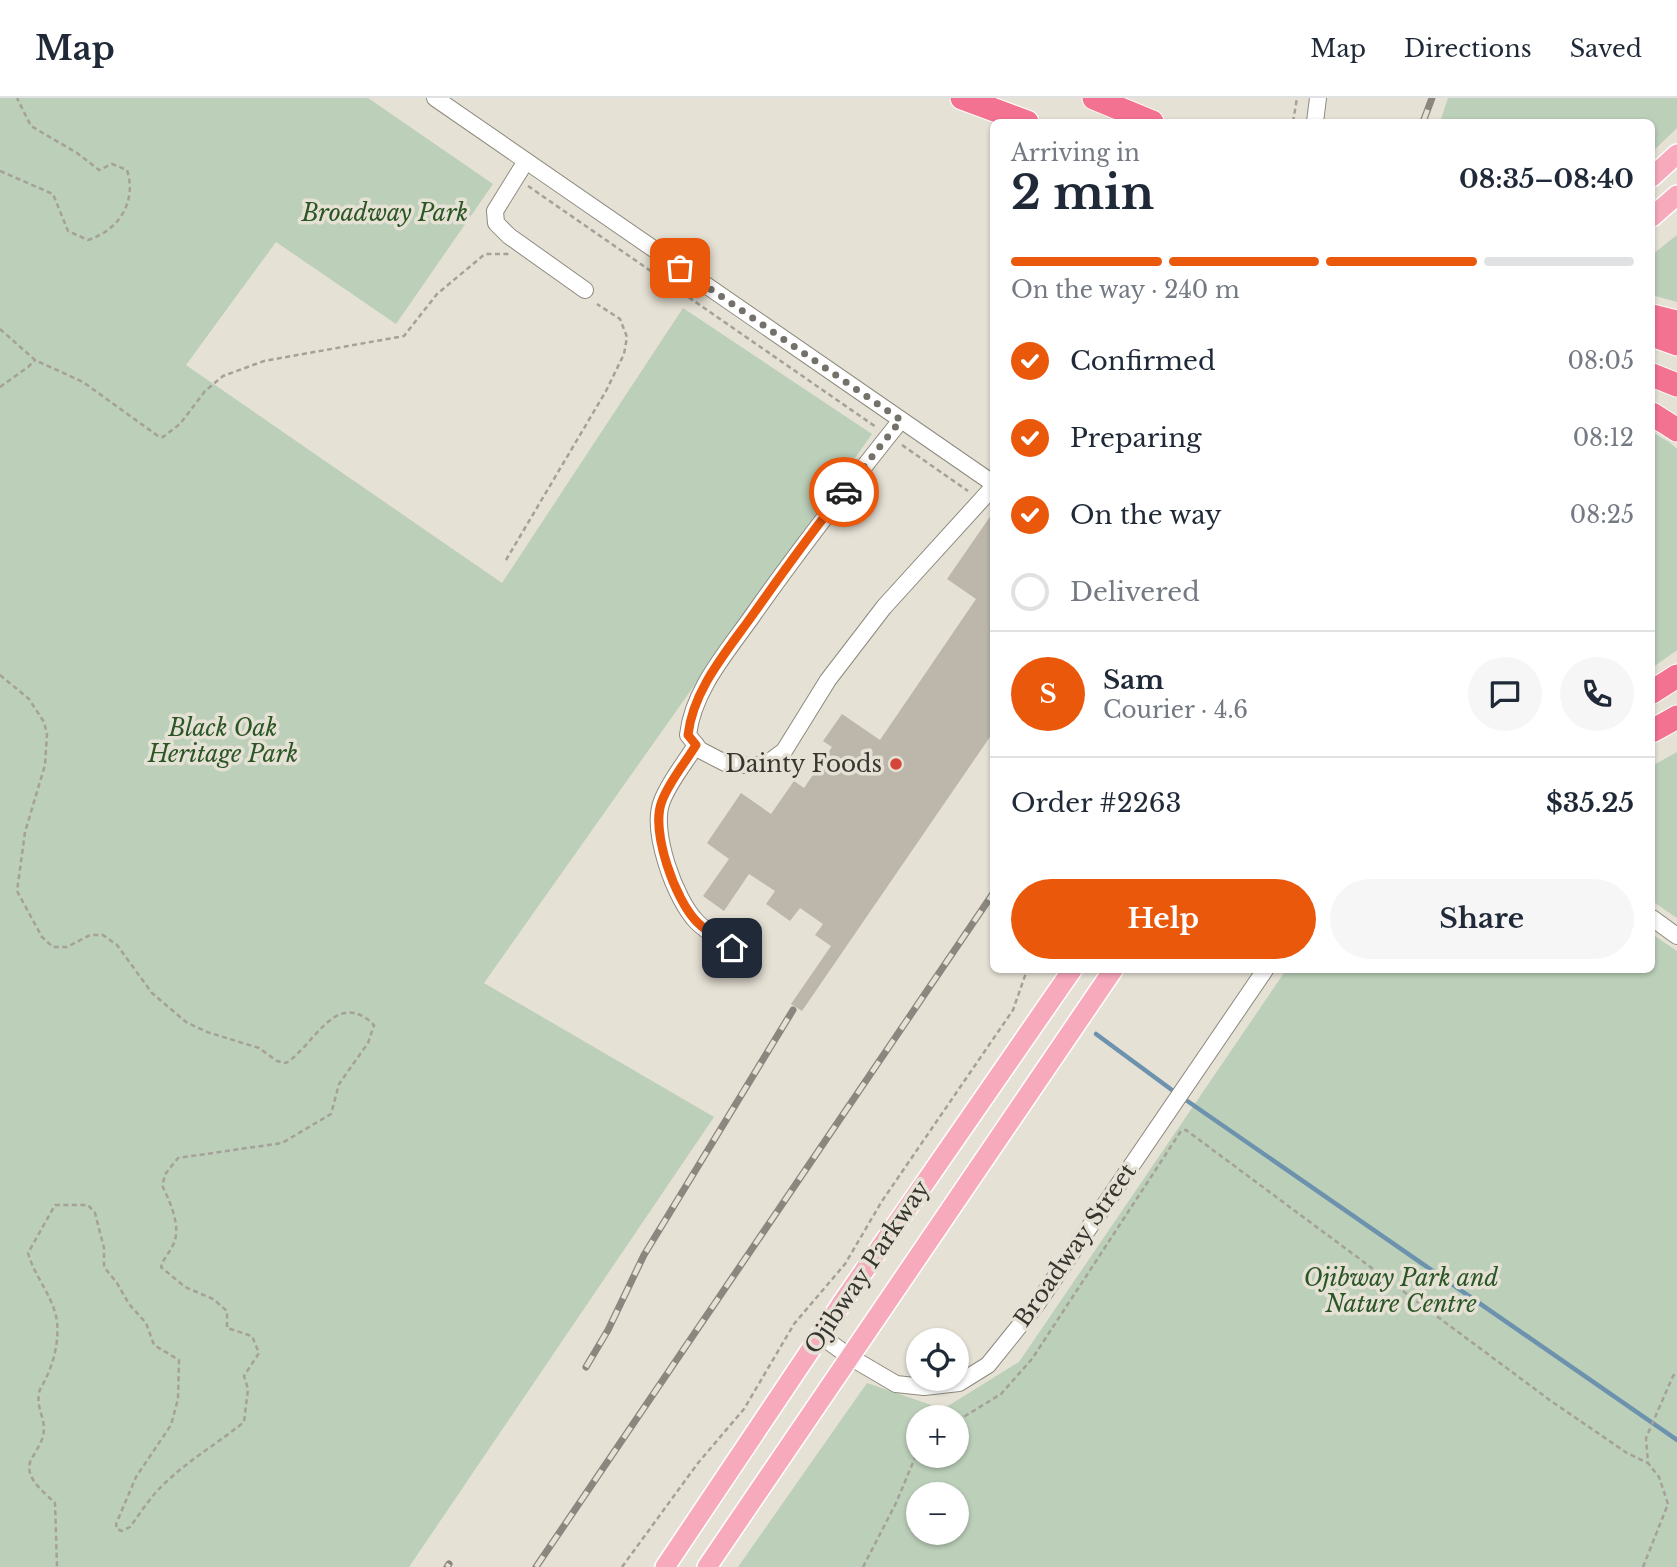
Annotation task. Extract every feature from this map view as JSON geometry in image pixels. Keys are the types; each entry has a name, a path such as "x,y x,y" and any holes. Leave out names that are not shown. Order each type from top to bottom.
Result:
{"highway":[{"path":"962,98 1019,119"},
{"path":"1094,98 1144,119"},
{"path":"1655,317 1677,321"},
{"path":"1655,336 1677,344"},
{"path":"1655,376 1677,385"},
{"path":"1655,416 1677,430"},
{"path":"1655,690 1677,676"},
{"path":"1655,729 1677,717"}],"main road":[{"path":"1655,174 1677,155"},
{"path":"1655,213 1677,195"},
{"name":"Ojibway Parkway","path":"665,1567 1070,973"},
{"name":"Ojibway Parkway","path":"707,1567 1111,973"}],"street":[{"path":"435,98 990,482"},
{"path":"1315,119 1318,98"},
{"path":"526,161 495,211 494,218 501,230 585,290"},
{"path":"901,420 809,535 711,675 690,716 688,735 700,750 729,765 765,765 784,751 828,680 884,607 990,490"},
{"path":"696,745 661,802 659,830 666,867 696,922 732,948"},
{"path":"1655,920 1677,936"},
{"name":"Broadway Street","path":"821,1336 896,1384 924,1387 959,1383 988,1365 1037,1304 1263,973"}],"path":[{"path":"0,171 53,194 68,231 89,240 100,236 117,223 131,197 127,170 112,164 99,170 77,153 30,127 18,98"},
{"path":"1294,119 1297,98"},
{"path":"515,177 981,500"},
{"path":"0,329 35,360 83,382 163,437 180,424 205,391 223,376 264,361 404,336 438,294 485,254 513,254 523,246"},
{"path":"506,560 606,391 624,354 627,337 620,319 597,304"},
{"path":"0,387 35,360"},
{"path":"0,675 29,699 47,734 45,765 25,832 17,891 42,937 53,947 67,947 90,935 103,935 117,945 152,992 186,1022 207,1032 259,1048 286,1063 335,1016 349,1013 366,1016 374,1025 368,1043 339,1084 331,1114 282,1143 178,1158 166,1173 162,1185 170,1203 176,1229 173,1245 163,1258 161,1267 185,1287 213,1299 227,1311 227,1328 252,1336 259,1353 244,1376 248,1389 244,1422 164,1484 130,1527 122,1531 117,1529 116,1524 136,1477 172,1425 178,1399 179,1360 154,1345 146,1323 129,1304 104,1267 104,1248 95,1213 88,1205 55,1205 28,1253 32,1268 51,1300 57,1321 54,1360 39,1391 38,1406 44,1418 43,1436 29,1464 31,1478 55,1503 57,1567"},
{"path":"622,1567 698,1463 744,1409 794,1324 845,1264 882,1201 1013,1010 1026,973"},
{"path":"969,1413 1001,1394 1032,1359 1181,1131 1186,1130 1551,1401 1627,1453 1648,1463 1659,1477 1668,1504 1643,1567"},
{"path":"1648,1463 1646,1438 1677,1372"},
{"path":"863,1567 911,1468"}],"green space":[{"path":"0,98 368,98 493,184 396,324 276,242 186,365 502,583 683,308 872,434 484,983 714,1117 409,1567 0,1567"},
{"path":"1448,98 1677,98 1677,128 1655,149 1655,119 1441,119"},
{"path":"1677,235 1677,302 1655,296 1655,253"},
{"path":"1655,434 1677,449 1677,650 1655,666"},
{"path":"1677,752 1677,918 1655,903 1655,764"},
{"name":"Ojibway Park and Nature Centre","path":"1655,936 1677,951 1677,1567 738,1567 867,1383 931,1405 906,1405 906,1468 969,1468 969,1405 949,1405 1019,1362 1284,973 1655,973"}],"building":[{"name":"Dainty Foods","path":"990,517 990,737 802,1011 791,1004 831,946 815,935 823,924 800,908 790,921 766,904 775,891 749,874 724,911 703,896 729,859 707,843 741,793 771,814 794,781 804,788 832,747 823,741 842,714 880,740 976,599 947,579"}],"waterway":[{"path":"1096,1034 1176,1093"},
{"path":"1183,1098 1677,1440"}],"railway":[{"path":"1424,119 1432,98"},
{"path":"536,1567 990,898"},
{"path":"586,1367 608,1330 644,1255 793,1010"}],"way so far":[{"path":"680,268 901,420 844,492"}],"place":[{"name":"Dainty Foods","path":"896,764"}],"route":[{"path":"732,948 696,922 678,892 666,867 659,830 661,802 696,745 688,735 690,716 711,675 809,535 844,492"}],"park label":[{"name":"Broadway Park","path":"385,213"},
{"name":"Black Oak Heritage Park","path":"223,741"}]}
